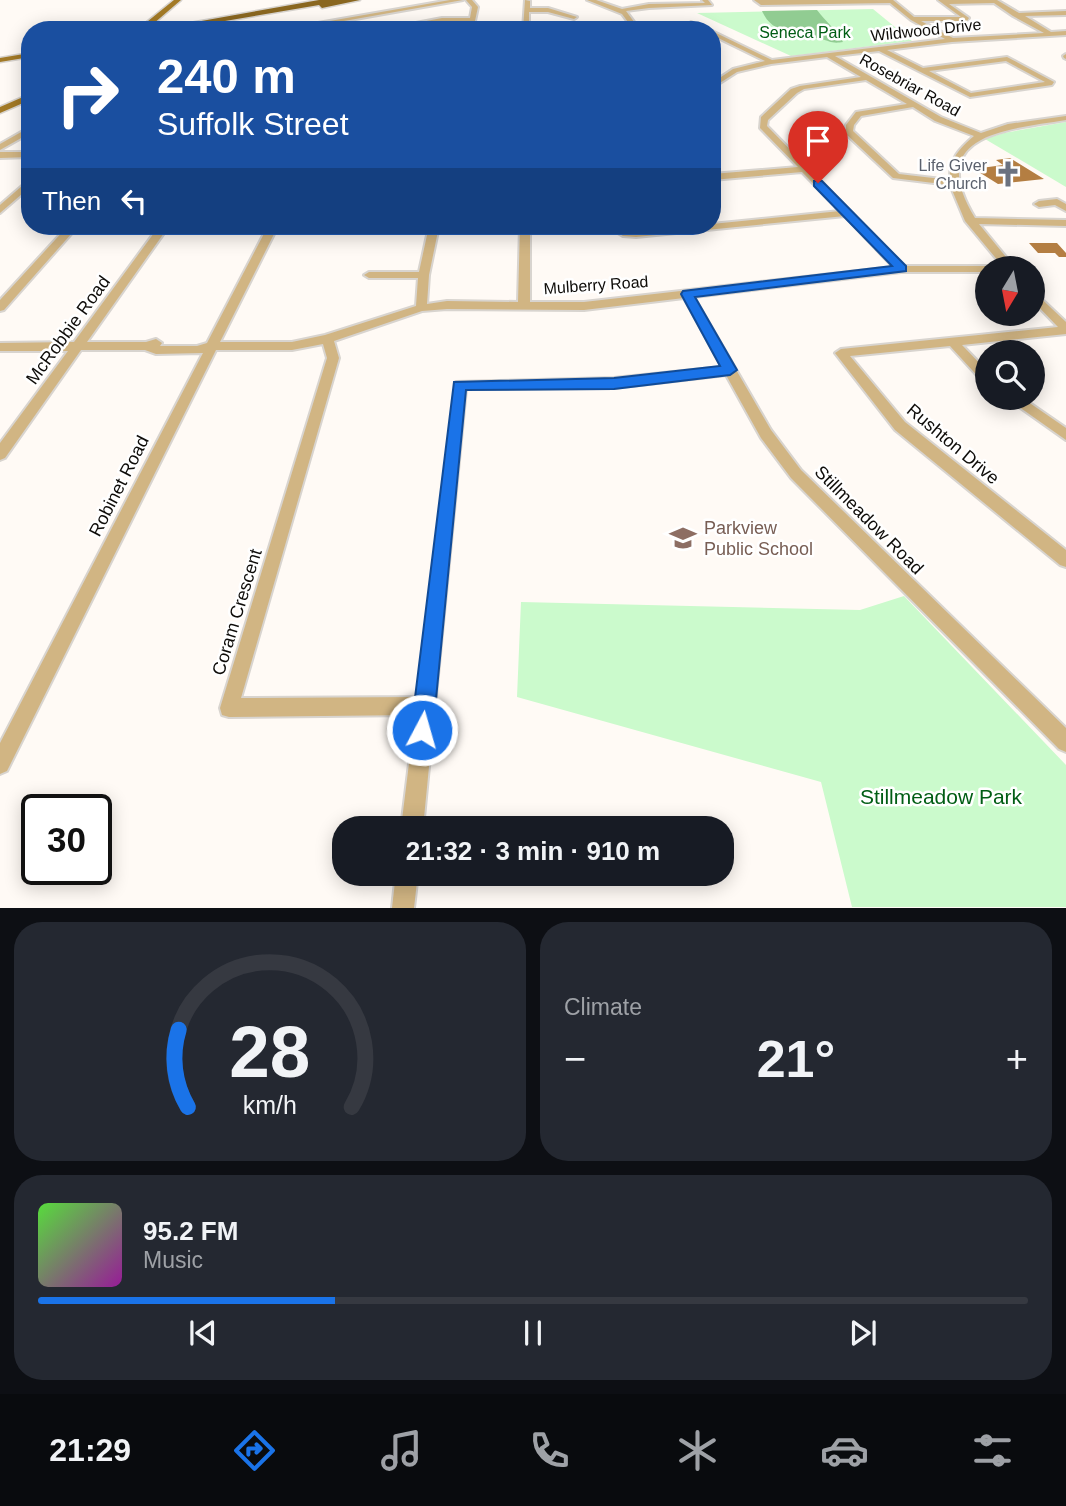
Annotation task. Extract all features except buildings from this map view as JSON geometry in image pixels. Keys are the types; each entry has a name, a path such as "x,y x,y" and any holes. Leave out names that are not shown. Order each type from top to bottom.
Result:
{"highway":[{"path":"210,21 334,0"},
{"path":"231,21 356,0"}],"main road":[{"path":"158,21 178,0"},
{"path":"0,58 21,54"},
{"path":"0,110 21,101"}],"street":[{"path":"335,21 460,0"},
{"path":"437,21 472,20 475,7 468,0"},
{"path":"526,21 527,0"},
{"path":"590,0 623,10 634,21"},
{"path":"623,10 649,6 709,5 705,0"},
{"path":"757,0 761,4 891,1 913,19 952,40"},
{"path":"942,1 993,0 1051,34"},
{"path":"913,19 967,19 942,1"},
{"path":"527,10 548,10 574,17"},
{"path":"1015,15 1066,13"},
{"name":"Wildwood Drive","path":"721,80 748,65 952,40 1066,33"},
{"path":"721,37 771,62"},
{"path":"721,43 729,41"},
{"path":"879,48 970,95 1052,83 1007,59 922,70"},
{"name":"Rosebriar Road","path":"828,55 938,119 981,136"},
{"path":"721,74 727,76"},
{"path":"868,78 802,87 764,119 763,126 901,269"},
{"path":"913,105 859,114 849,125 849,132 896,176 956,183"},
{"path":"1000,256 961,208 955,171 960,153 981,136 1066,118"},
{"path":"0,148 21,135"},
{"path":"0,155 21,155"},
{"path":"721,176 804,169"},
{"path":"0,210 21,190"},
{"path":"1039,204 1057,202 1066,208"},
{"path":"721,226 847,213"},
{"path":"971,221 1066,223"},
{"path":"0,307 65,235"},
{"name":"McRobbie Road","path":"0,454 158,235"},
{"name":"Robinet Road","path":"0,764 268,235"},
{"path":"421,308 424,275 433,235"},
{"path":"524,305 525,235"},
{"name":"Mulberry Road","path":"0,346 147,346 156,350 197,350 212,346 292,346 327,339 421,308 446,305 584,306 901,269 975,269"},
{"path":"369,275 424,275"},
{"name":"Stillmeadow Road","path":"687,294 766,434 796,474 1066,742"},
{"path":"1045,307 1066,330"},
{"name":"Rushton Drive","path":"1066,330 841,353 900,426 1066,560"},
{"name":"Coram Crescent","path":"327,339 333,358 229,708 425,706"},
{"path":"951,340 975,366"},
{"path":"413,816 460,385 614,383 730,370"},
{"path":"1030,410 1066,435"},
{"path":"403,908 406,886"}],"green space":[{"name":"Seneca Park","path":"873,9 912,41 791,56 721,24 721,21 697,13"},
{"path":"817,10 843,42 831,42 779,29 762,11"},
{"path":"1066,122 1066,187 985,139 1004,133"},
{"name":"Stillmeadow Park","path":"904,596 1066,765 1066,907 852,907 821,782 517,697 521,602 860,610"}],"place":[{"name":"Life Giver Church","path":"1008,174"},
{"name":"Parkview Public School","path":"683,538"}],"route":[{"path":"422,730 460,385 614,383 730,370 687,294 901,269 818,183"}]}
